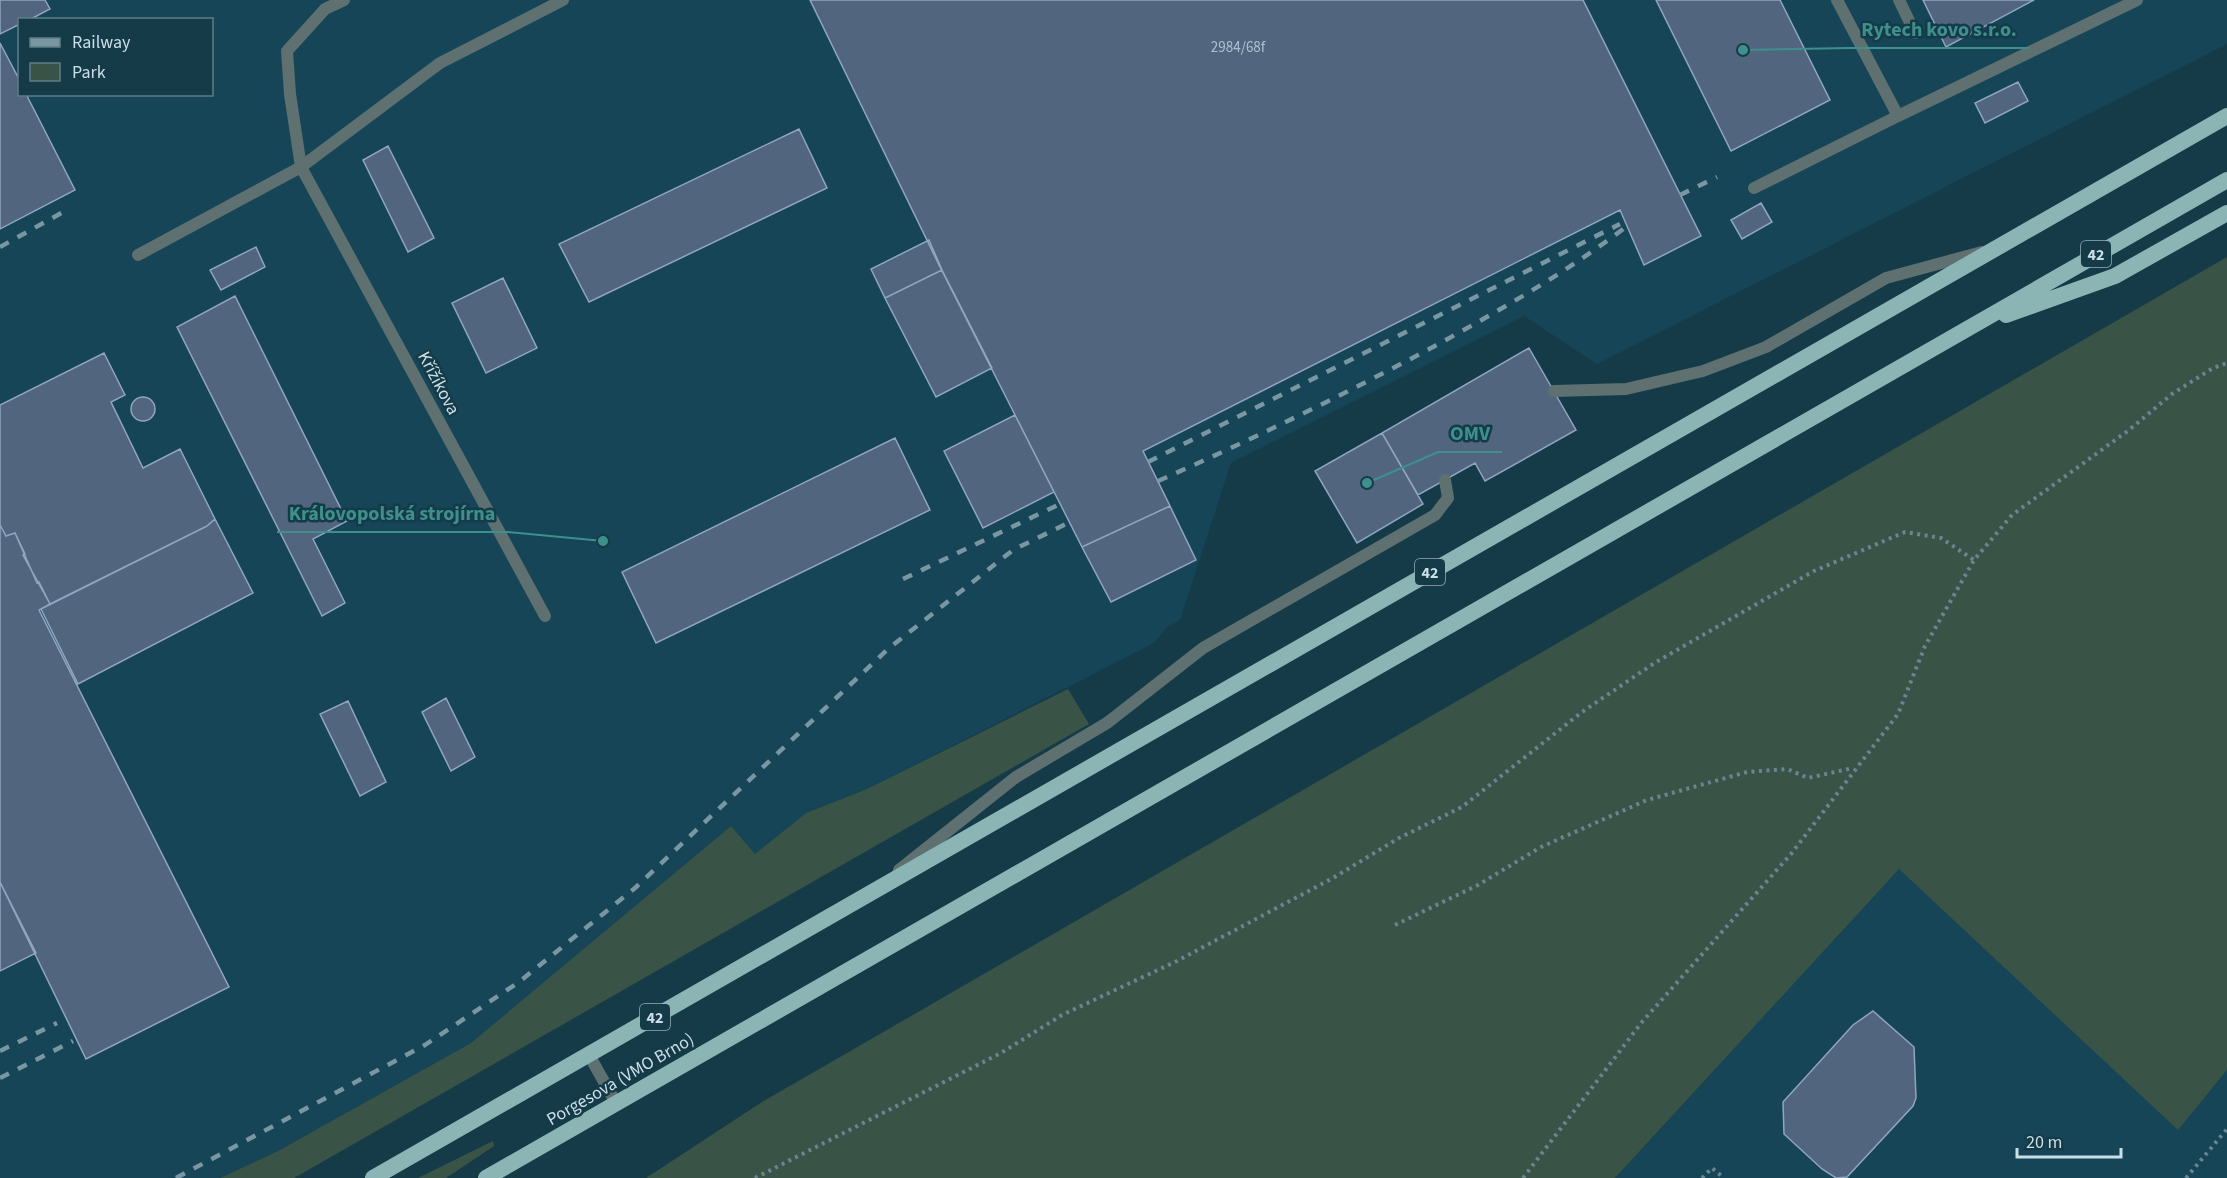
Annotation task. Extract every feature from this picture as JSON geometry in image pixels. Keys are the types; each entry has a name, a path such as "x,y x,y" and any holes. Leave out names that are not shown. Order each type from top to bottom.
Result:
{"highway":[{"name":"42","path":"373,1178 2227,116"},
{"name":"42","path":"1965,329 2227,180"},
{"name":"42","path":"1965,329 2115,276 2227,213"},
{"name":"Porgesova (VMO Brno)","path":"486,1178 1965,329"}],"lane":[{"name":"Křížíkova","path":"344,0 325,9 287,51 290,94 301,166 545,616"},
{"path":"138,255 301,166 440,63 563,0"},
{"path":"1837,0 1898,116"},
{"path":"1899,0 1915,33"},
{"path":"1754,188 2137,0"},
{"path":"1554,391 1626,389 1714,368 1766,347 1886,278 1995,248"},
{"path":"866,897 1016,777 1107,723 1203,648 1435,515 1448,498 1445,480"},
{"path":"589,1055 616,1103"}],"path":[{"path":"1523,1178 1642,1022 1791,854 1854,768 1898,714 1925,646 1974,560 2012,515 2129,430 2172,394 2213,368 2227,363"},
{"path":"755,1178 1001,1053 1062,1015 1177,962 1333,878 1399,838 1462,807 1582,711 1656,662 1814,571 1905,532 1941,538 1974,560"},
{"path":"1395,925 1478,885 1541,847 1647,800 1747,772 1787,769 1808,778 1854,768"},
{"path":"2186,1178 2227,1129"},
{"path":"1702,1178 1712,1167 1724,1178"}],"shaded area":[{"path":"0,0 2227,0 2227,44 1597,364 1524,316 1231,463 1180,620 1166,628 1154,643 867,789 806,813 755,854 731,826 471,1043 278,1151 220,1178 0,1178"},
{"path":"1899,868 2178,1129 2227,1070 2227,1178 1615,1178"}],"green space":[{"path":"2227,257 2227,1070 2178,1130 1899,869 1615,1178 646,1178 762,1102"},
{"path":"1068,689 1089,724 294,1178 220,1178 278,1151 471,1043 731,826 755,854 806,813 867,789"},
{"path":"493,1141 494,1146 446,1178 418,1178"}],"building":[{"path":"0,0 45,0 50,9 33,18 18,18 18,25 0,34"},
{"path":"810,0 1583,0 1701,236 1644,265 1620,210 1143,451 1170,506 1082,547 940,267"},
{"path":"1656,0 1780,0 1830,100 1731,151"},
{"path":"1923,0 2034,0 1946,47"},
{"path":"0,43 18,77 18,96 27,96 75,190 0,229"},
{"path":"2018,82 2028,101 1985,123 1975,103"},
{"path":"799,129 827,188 589,302 559,244"},
{"path":"388,146 434,238 408,252 363,160"},
{"path":"1761,203 1772,222 1742,239 1731,220"},
{"path":"929,240 942,270 885,298 871,269"},
{"path":"256,247 265,267 221,290 210,270"},
{"path":"942,270 992,368 936,397 885,298"},
{"path":"503,278 537,348 486,373 452,303"},
{"path":"235,296 347,521 313,539 345,603 322,616 177,327"},
{"path":"1529,348 1576,430 1485,481 1475,463 1418,495 1382,433"},
{"path":"104,353 125,395 111,402 143,468 180,449 215,519 207,526 50,604 39,582 37,583 15,533 6,536 0,525 0,405"},
{"path":"143,397 152,400 155,409 152,418 143,421 134,418 131,409 134,400"},
{"path":"1015,415 1054,492 983,528 944,451"},
{"path":"1382,433 1423,504 1357,543 1315,471"},
{"path":"895,438 930,510 656,643 622,572"},
{"path":"1170,506 1196,560 1111,602 1082,547"},
{"path":"215,519 253,593 78,684 41,609 207,526"},
{"path":"0,525 6,536 15,533 25,554 23,555 50,604 39,610 229,987 86,1059 0,882"},
{"path":"446,698 475,757 451,771 422,712"},
{"path":"348,701 386,782 360,796 320,714"},
{"path":"0,882 36,953 0,971"},
{"path":"1873,1011 1914,1047 1916,1098 1913,1106 1847,1177 1836,1178 1822,1169 1784,1134 1783,1102 1853,1025"}],"railway":[{"path":"1680,195 1717,177"},
{"path":"0,247 65,211"},
{"path":"1148,462 1620,224"},
{"path":"1158,481 1297,417 1433,347 1508,305 1627,226"},
{"path":"903,579 1060,504"},
{"path":"176,1178 425,1045 519,982 635,888 888,649 1013,550 1070,522"},
{"path":"0,1051 57,1023"},
{"path":"0,1078 73,1041"}],"place":[{"name":"Rytech kovo s.r.o.","path":"1743,50"},
{"name":"OMV","path":"1367,483"},
{"name":"Královopolská strojírna","path":"603,541"}]}
